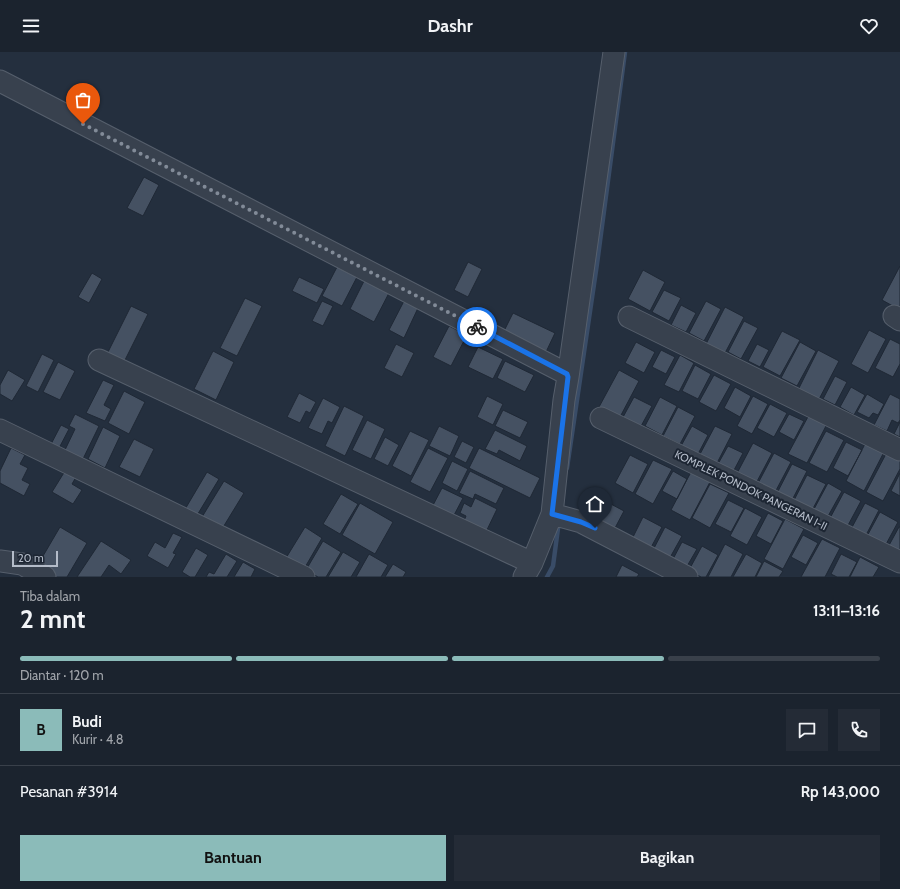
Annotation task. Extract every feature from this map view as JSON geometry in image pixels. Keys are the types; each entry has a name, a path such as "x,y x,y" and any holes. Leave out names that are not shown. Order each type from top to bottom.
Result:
{"street":[{"path":"99,360 528,570 554,514 568,377 614,52"},
{"path":"0,81 564,372 568,377"},
{"path":"629,317 900,450"},
{"name":"KOMPLEK PONDOK PANGERAN I-II","path":"601,418 900,562"},
{"path":"0,430 304,577"},
{"path":"554,514 581,522 688,577"},
{"path":"0,561 22,564 45,577"}],"building":[{"path":"144,177 159,185 143,216 127,208"},
{"path":"468,262 482,269 468,297 454,290"},
{"path":"900,266 900,310 882,300"},
{"path":"337,267 357,277 342,306 322,296"},
{"path":"643,270 665,282 650,311 628,299"},
{"path":"92,273 102,279 89,303 78,297"},
{"path":"299,277 324,289 317,303 292,291"},
{"path":"365,279 390,291 374,322 350,309"},
{"path":"664,290 681,298 669,321 652,312"},
{"path":"245,298 262,306 237,356 220,348"},
{"path":"322,301 333,306 323,326 312,321"},
{"path":"404,301 418,308 404,338 389,330"},
{"path":"706,301 721,309 704,341 689,333"},
{"path":"681,305 696,313 686,332 671,325"},
{"path":"131,306 148,314 124,362 107,354"},
{"path":"725,307 744,317 725,353 706,344"},
{"path":"481,310 494,316 487,329 474,323"},
{"path":"513,313 555,333 546,352 504,331"},
{"path":"744,321 758,328 741,359 728,352"},
{"path":"449,326 467,335 451,366 433,357"},
{"path":"869,330 886,339 868,373 851,364"},
{"path":"782,331 800,340 780,376 763,367"},
{"path":"890,339 900,344 900,364 893,377 875,368"},
{"path":"636,342 655,352 644,373 625,363"},
{"path":"800,342 816,351 797,386 781,378"},
{"path":"396,344 414,353 402,377 384,368"},
{"path":"757,344 769,350 760,367 748,361"},
{"path":"478,347 503,359 493,379 468,367"},
{"path":"661,350 675,357 666,374 652,367"},
{"path":"818,350 839,361 816,405 796,394"},
{"path":"213,351 234,362 216,400 194,389"},
{"path":"42,354 54,360 38,392 26,386"},
{"path":"680,355 694,363 679,392 664,385"},
{"path":"505,361 534,375 525,392 497,378"},
{"path":"58,362 75,371 60,400 43,392"},
{"path":"695,365 711,374 698,399 682,391"},
{"path":"8,370 25,380 12,401 0,394 0,385"},
{"path":"619,370 639,381 620,417 599,407"},
{"path":"714,375 731,384 716,411 699,402"},
{"path":"835,376 847,382 835,405 823,399"},
{"path":"103,380 114,385 104,405 111,409 105,421 86,413"},
{"path":"735,387 751,396 740,417 724,408"},
{"path":"851,387 865,395 854,415 840,407"},
{"path":"124,391 145,402 129,434 108,423"},
{"path":"299,393 316,402 310,413 306,411 300,423 287,417"},
{"path":"867,394 884,404 878,415 873,413 869,418 857,412"},
{"path":"890,394 900,399 900,420 898,423 892,420 887,431 874,425"},
{"path":"487,396 503,404 493,425 477,417"},
{"path":"753,396 768,404 752,434 737,426"},
{"path":"634,397 652,406 640,428 622,419"},
{"path":"660,397 677,406 662,435 645,426"},
{"path":"323,398 340,407 332,423 328,421 322,434 308,428"},
{"path":"770,404 787,413 774,437 757,428"},
{"path":"344,406 364,416 345,456 325,446"},
{"path":"678,407 695,416 680,444 663,436"},
{"path":"503,410 528,422 520,438 495,426"},
{"path":"810,413 828,422 807,463 788,454"},
{"path":"75,414 99,426 82,461 64,452 75,429 69,426"},
{"path":"789,414 804,421 794,440 779,432"},
{"path":"367,420 385,429 371,459 352,450"},
{"path":"900,422 900,437 894,434"},
{"path":"61,425 69,429 57,452 49,448"},
{"path":"439,426 459,436 450,456 429,446"},
{"path":"692,426 708,435 698,454 681,446"},
{"path":"715,426 732,434 716,465 699,456"},
{"path":"103,427 120,436 105,468 88,459"},
{"path":"495,430 527,446 520,461 499,450 497,454 485,449"},
{"path":"410,431 429,440 411,476 392,466"},
{"path":"826,431 844,440 827,472 809,463"},
{"path":"385,437 399,445 388,466 374,459"},
{"path":"134,439 154,449 140,477 119,467"},
{"path":"462,441 474,447 466,463 454,457"},
{"path":"846,442 862,450 848,476 833,468"},
{"path":"866,442 884,452 864,491 846,481"},
{"path":"753,443 772,453 753,489 734,479"},
{"path":"728,446 743,453 733,472 718,464"},
{"path":"11,448 25,455 20,464 28,468 22,480 30,484 24,496 0,483 0,471"},
{"path":"428,448 448,458 430,492 410,482"},
{"path":"479,448 540,478 530,498 469,468"},
{"path":"887,452 900,459 900,469 883,501 866,492"},
{"path":"774,453 791,462 772,498 755,489"},
{"path":"630,455 648,464 633,493 615,483"},
{"path":"653,460 672,469 653,504 635,494"},
{"path":"452,461 468,469 457,491 442,483"},
{"path":"792,464 807,471 789,506 774,499"},
{"path":"65,471 76,477 72,484 82,490 73,504 52,492"},
{"path":"470,471 504,488 496,504 475,494 473,499 459,493"},
{"path":"673,471 687,479 677,499 662,491"},
{"path":"207,472 219,479 196,517 184,511"},
{"path":"691,472 710,482 690,520 671,510"},
{"path":"900,473 900,496 891,491"},
{"path":"807,475 826,484 809,516 791,506"},
{"path":"224,481 244,493 222,529 202,517"},
{"path":"828,483 842,491 827,518 813,511"},
{"path":"710,484 729,493 710,528 692,518"},
{"path":"442,488 463,498 452,519 431,509"},
{"path":"844,492 861,501 846,529 829,520"},
{"path":"341,494 358,504 340,534 323,524"},
{"path":"475,498 497,509 485,534 463,523 466,516 460,513 464,503 471,507"},
{"path":"728,500 744,508 731,532 715,524"},
{"path":"360,503 393,522 375,554 342,535"},
{"path":"609,503 624,511 615,528 600,520"},
{"path":"865,503 879,510 864,539 850,531"},
{"path":"745,508 762,517 747,545 730,536"},
{"path":"880,512 898,522 884,548 866,538"},
{"path":"768,513 783,521 771,544 756,536"},
{"path":"643,517 662,527 648,553 630,543"},
{"path":"785,519 804,529 783,569 764,559"},
{"path":"60,527 87,543 67,577 50,577 36,568"},
{"path":"305,527 322,538 304,569 286,558"},
{"path":"665,527 682,536 667,563 651,554"},
{"path":"900,527 900,556 887,549"},
{"path":"173,533 182,537 173,553 176,554 168,568 147,556 155,542 165,548"},
{"path":"803,535 818,543 806,565 791,557"},
{"path":"822,539 840,548 825,577 801,577"},
{"path":"101,541 131,560 121,574 109,565 101,577 77,577"},
{"path":"323,541 341,552 326,577 318,577 306,570"},
{"path":"682,542 697,549 686,568 672,561"},
{"path":"725,544 743,554 731,577 708,577"},
{"path":"702,546 718,555 706,577 701,577 689,570"},
{"path":"196,548 208,555 195,577 190,577 182,572"},
{"path":"343,552 360,562 351,577 328,577"},
{"path":"226,554 237,561 227,577 206,577 209,572 214,574"},
{"path":"369,554 388,565 381,577 356,577"},
{"path":"746,554 762,563 755,577 733,577"},
{"path":"841,554 857,562 849,577 837,577 831,574"},
{"path":"860,557 879,567 873,577 850,577"},
{"path":"764,561 783,571 779,577 756,577"},
{"path":"243,562 255,569 251,577 234,577"},
{"path":"393,564 406,572 403,577 385,577"},
{"path":"622,565 639,574 637,577 616,577"}],"waterway":[{"path":"567,468 597,264 625,52"},
{"path":"547,577 553,566 559,521"}],"way so far":[{"path":"83,124 477,327"}],"route":[{"path":"477,327 567,374 568,377 564,400 552,514 581,522 595,528"}]}
